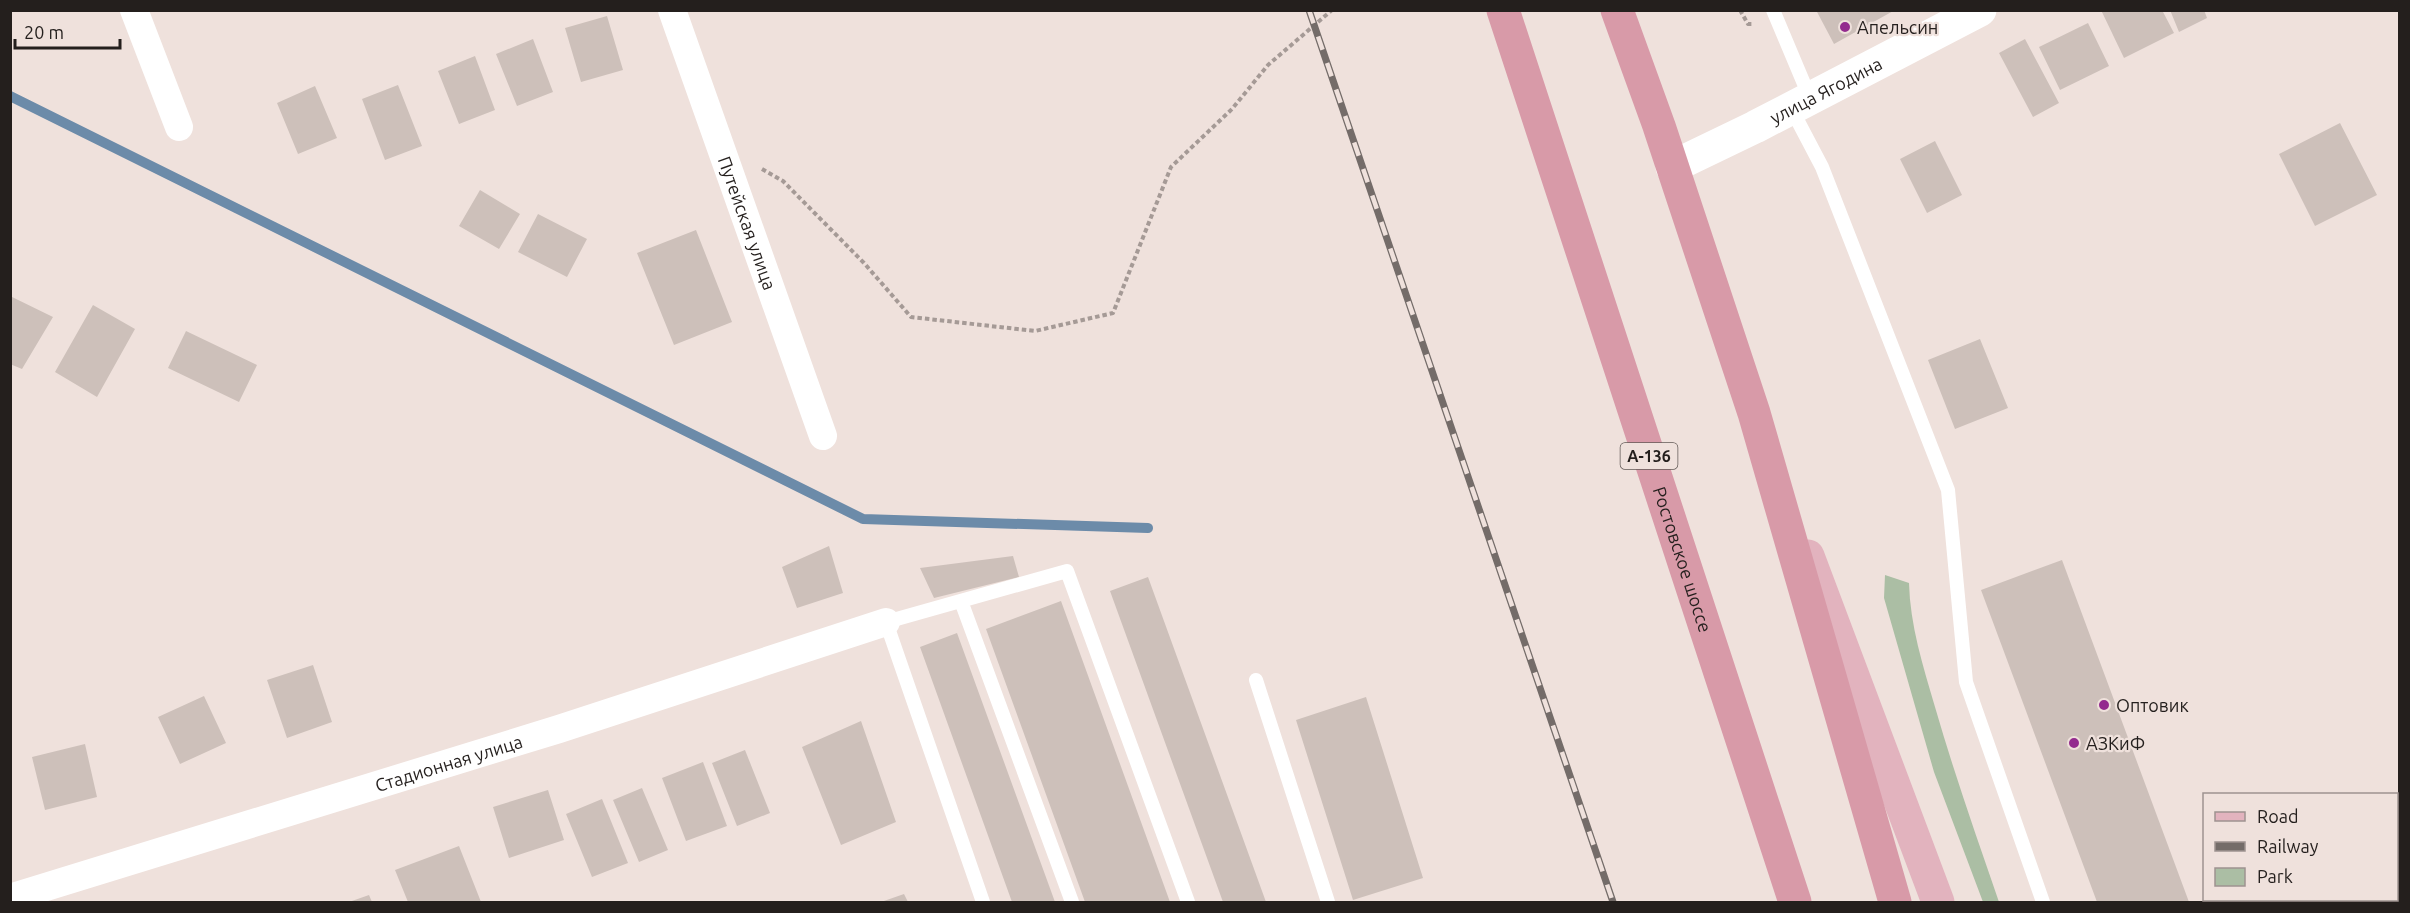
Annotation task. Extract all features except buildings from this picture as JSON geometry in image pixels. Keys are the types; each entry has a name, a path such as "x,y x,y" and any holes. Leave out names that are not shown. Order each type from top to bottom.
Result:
{"highway":[{"name":"Ростовское шоссе","path":"1503,10 1795,903"},
{"path":"1617,10 1754,413 1895,903"}],"main road":[{"path":"1754,413 1938,903"}],"street":[{"path":"134,10 179,128"},
{"name":"Путейская улица","path":"672,10 823,436"},
{"name":"улица Ягодина","path":"1672,167 1980,10"},
{"name":"Стадионная улица","path":"10,898 559,729 886,622"}],"lane":[{"path":"1773,10 1822,166 1948,490 1966,682 2043,903"},
{"path":"983,903 886,622 1066,571 1188,903"},
{"path":"961,601 1072,903"},
{"path":"1256,680 1328,903"}],"path":[{"path":"719,144 783,181 864,263 911,317 1035,331 1113,313 1172,167 1232,109 1268,65 1332,10"}],"green space":[{"path":"1885,575 1909,583 1915,630 1926,676 1942,732 1999,902 1983,902 1934,772 1884,598"}],"waterway":[{"path":"10,96 863,519 1148,528"}],"railway":[{"path":"1309,10 1613,902"}],"place":[{"name":"Апельсин","path":"1845,27"},
{"name":"Оптовик","path":"2104,705"},
{"name":"АЗКиФ","path":"2074,743"}]}
